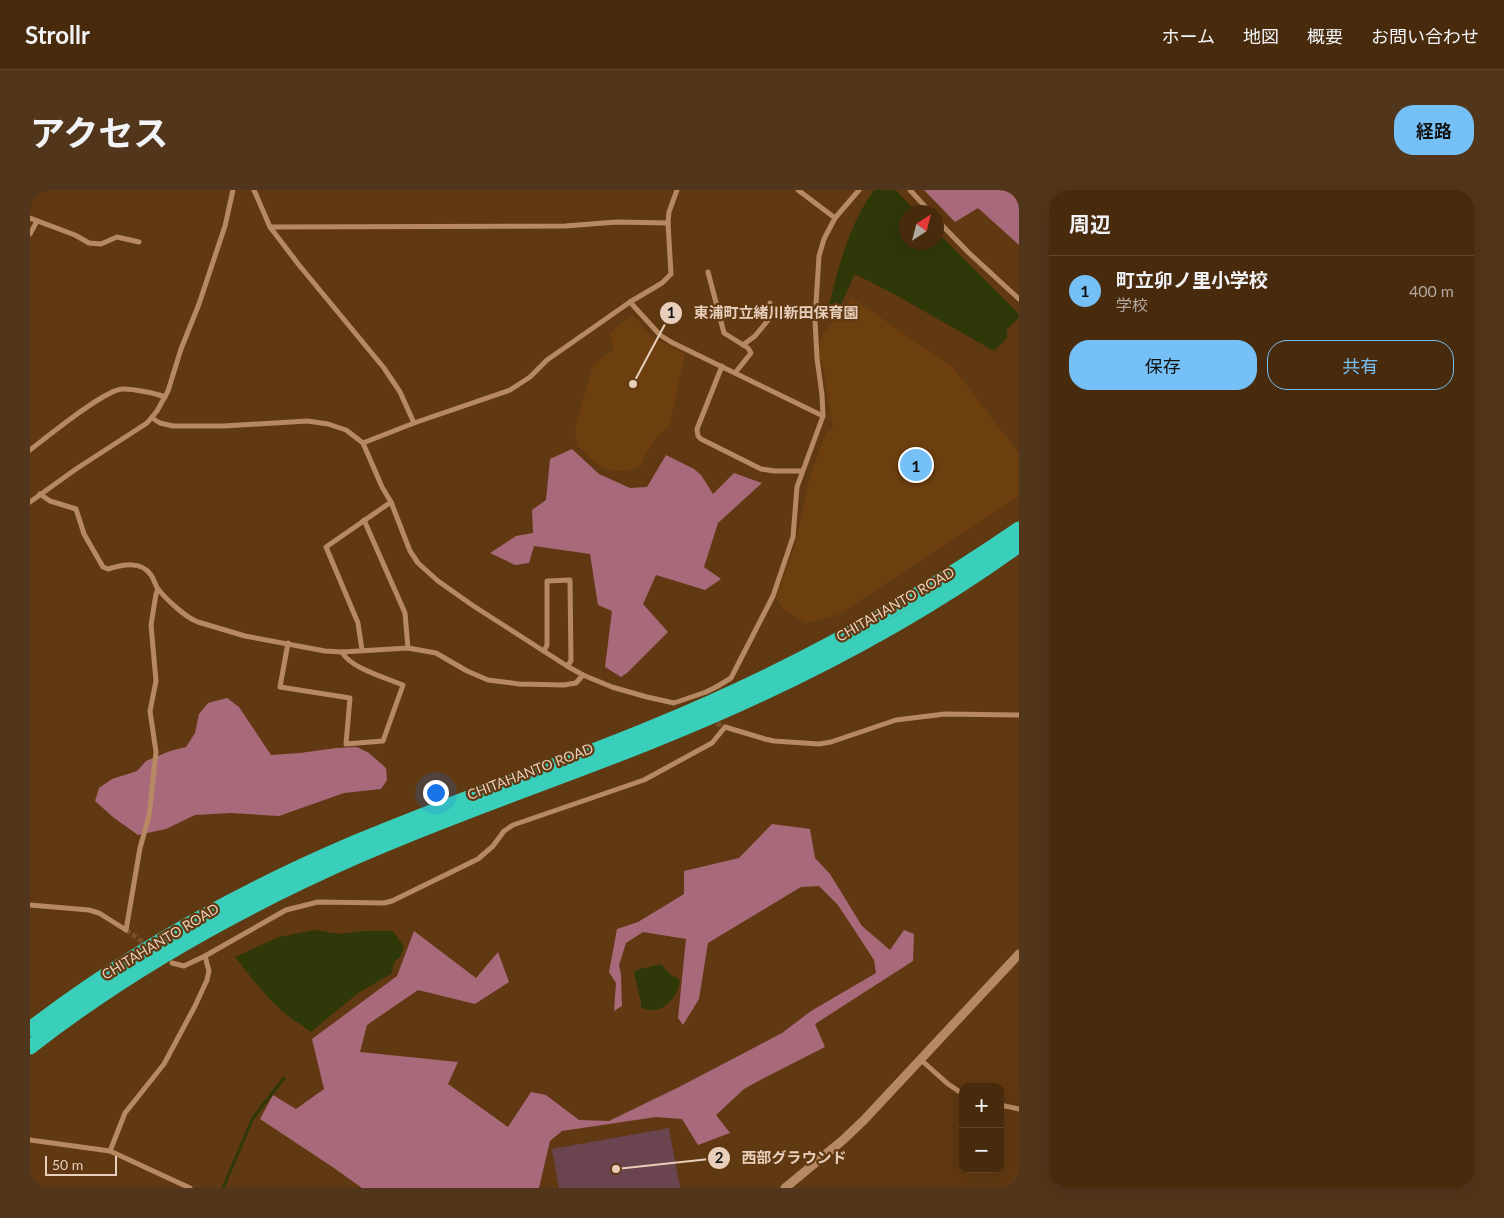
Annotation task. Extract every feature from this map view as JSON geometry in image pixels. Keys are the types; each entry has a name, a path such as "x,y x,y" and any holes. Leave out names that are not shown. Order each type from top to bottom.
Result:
{"highway":[{"name":"CHITAHANTO ROAD","path":"30,1029 154,944 229,902 289,872 354,843 463,799 647,730 730,693 818,650 906,602 1019,529"},
{"name":"CHITAHANTO ROAD","path":"30,1047 107,991 161,956 245,910 312,877 417,831 650,742 738,705 826,662 914,613 981,573 1019,545"}],"street":[{"path":"30,502 152,418 165,397 199,304 224,226 233,190"},
{"path":"254,190 270,228 384,368 400,392 414,423"},
{"path":"363,443 414,423 510,390 525,381 547,360 630,302 662,283 671,274 668,223 669,212 677,190"},
{"path":"798,190 835,218"},
{"path":"152,418 160,424 173,426 224,426 293,421 317,422 346,430 363,443 382,487 391,502 410,551 418,564 438,581 583,676 612,687 674,703 706,692 731,678 773,596 793,537 797,487 823,416 822,394 816,358 815,312 819,256 824,239 835,218 859,190"},
{"path":"910,190 924,205"},
{"path":"30,218 75,234 89,243 101,244 118,237 139,242"},
{"path":"30,234 37,221"},
{"path":"270,228 546,226 617,222 668,223"},
{"path":"944,227 1019,299"},
{"path":"708,272 724,333 752,352 735,373"},
{"path":"630,302 660,335 671,342 823,416"},
{"path":"743,345 755,336 768,319 770,303"},
{"path":"722,366 697,429 698,436 761,469 775,472 802,471"},
{"path":"30,450 70,418 97,400 122,388 165,397"},
{"path":"40,494 50,501 76,509 84,534 103,567 108,569 132,564 148,571 158,589 186,615 198,622 245,636 325,651 342,652 408,648 436,652 467,671 488,680 519,684 564,685 576,682 583,676"},
{"path":"362,650 358,623 326,547 391,502"},
{"path":"364,520 405,613 408,648"},
{"path":"544,651 547,645 547,581 570,580 571,661 567,666"},
{"path":"30,905 89,910 105,916 126,930 140,848 149,816 156,752 150,711 156,682 151,625 158,589"},
{"path":"288,643 280,687 350,698 346,744 383,741 403,685 356,665 345,658 342,652"},
{"path":"172,963 184,966 286,910 318,902 384,903 392,901 478,859 486,853 504,831 513,825 644,780 712,743 725,727 765,739 819,744 831,742 896,720 945,714 1019,715"},
{"path":"786,1188 863,1121 1019,954"},
{"path":"110,1150 125,1113 164,1064 195,1006 209,971 205,956"},
{"path":"920,1059 959,1091"},
{"path":"1004,1106 1019,1109"},
{"path":"30,1140 110,1150 190,1188"}],"shaded area":[{"path":"874,190 896,190 910,205 899,205 899,250 944,250 944,239 1019,314 1018,318 1007,330 1007,338 994,351 855,274 835,317 827,314 844,250 865,204"},
{"path":"924,190 1019,190 1019,245 978,208 955,222 944,211 944,205 939,205"},
{"path":"852,298 953,367 1019,454 1019,496 838,615 806,623 785,611 776,597 796,542 810,476 826,432 833,429 824,371 818,354 822,335"},
{"path":"633,315 652,337 685,354 670,425 655,439 640,465 627,471 612,471 595,463 579,447 575,435 576,424 593,365 614,349 609,333"},
{"path":"572,449 599,474 630,488 647,487 666,455 694,469 701,475 713,494 734,473 762,483 718,523 704,567 721,579 705,590 656,575 643,604 668,632 621,677 605,667 612,611 598,605 590,554 534,546 529,563 515,565 490,553 516,536 533,533 532,510 546,500 550,459"},
{"path":"227,698 239,707 271,755 357,747 369,753 386,768 387,780 381,789 344,793 279,816 231,813 195,815 166,829 138,835 114,818 95,801 99,788 112,779 137,771 146,761 170,751 186,747 195,733 199,714 208,703"},
{"path":"772,824 810,829 815,858 830,874 862,926 890,950 904,930 914,934 913,961 815,1024 825,1047 744,1089 716,1115 730,1133 698,1145 682,1119 656,1117 562,1131 550,1141 539,1188 362,1188 260,1119 273,1095 296,1109 324,1089 312,1039 397,976 414,931 476,978 498,952 509,982 475,1004 418,990 367,1025 360,1052 458,1062 448,1084 508,1127 531,1092 546,1095 579,1120 609,1121 782,1033 811,1011 876,973 874,960 838,905 819,886 801,887 708,943 699,999 683,1025 678,1018 686,939 643,932 626,943 619,965 622,1006 614,1011 616,983 609,972 617,929 638,922 684,894 684,871 739,858"},
{"path":"314,930 340,934 362,931 393,931 404,947 400,957 395,961 391,974 358,993 311,1032 275,1005 235,957 279,937"},
{"path":"661,964 671,975 679,979 676,993 666,1006 657,1010 641,1008 634,972"},
{"path":"669,1128 680,1188 559,1188 552,1149"}],"waterway":[{"path":"223,1188 253,1118 284,1078"}],"tunnel":[{"path":"710,720 725,727"},
{"path":"126,930 147,945"}],"place":[{"name":"東浦町立緒川新田保育園","path":"633,384"},
{"name":"町立卯ノ里小学校","path":"916,465"},
{"name":"西部グラウンド","path":"616,1169"}]}
